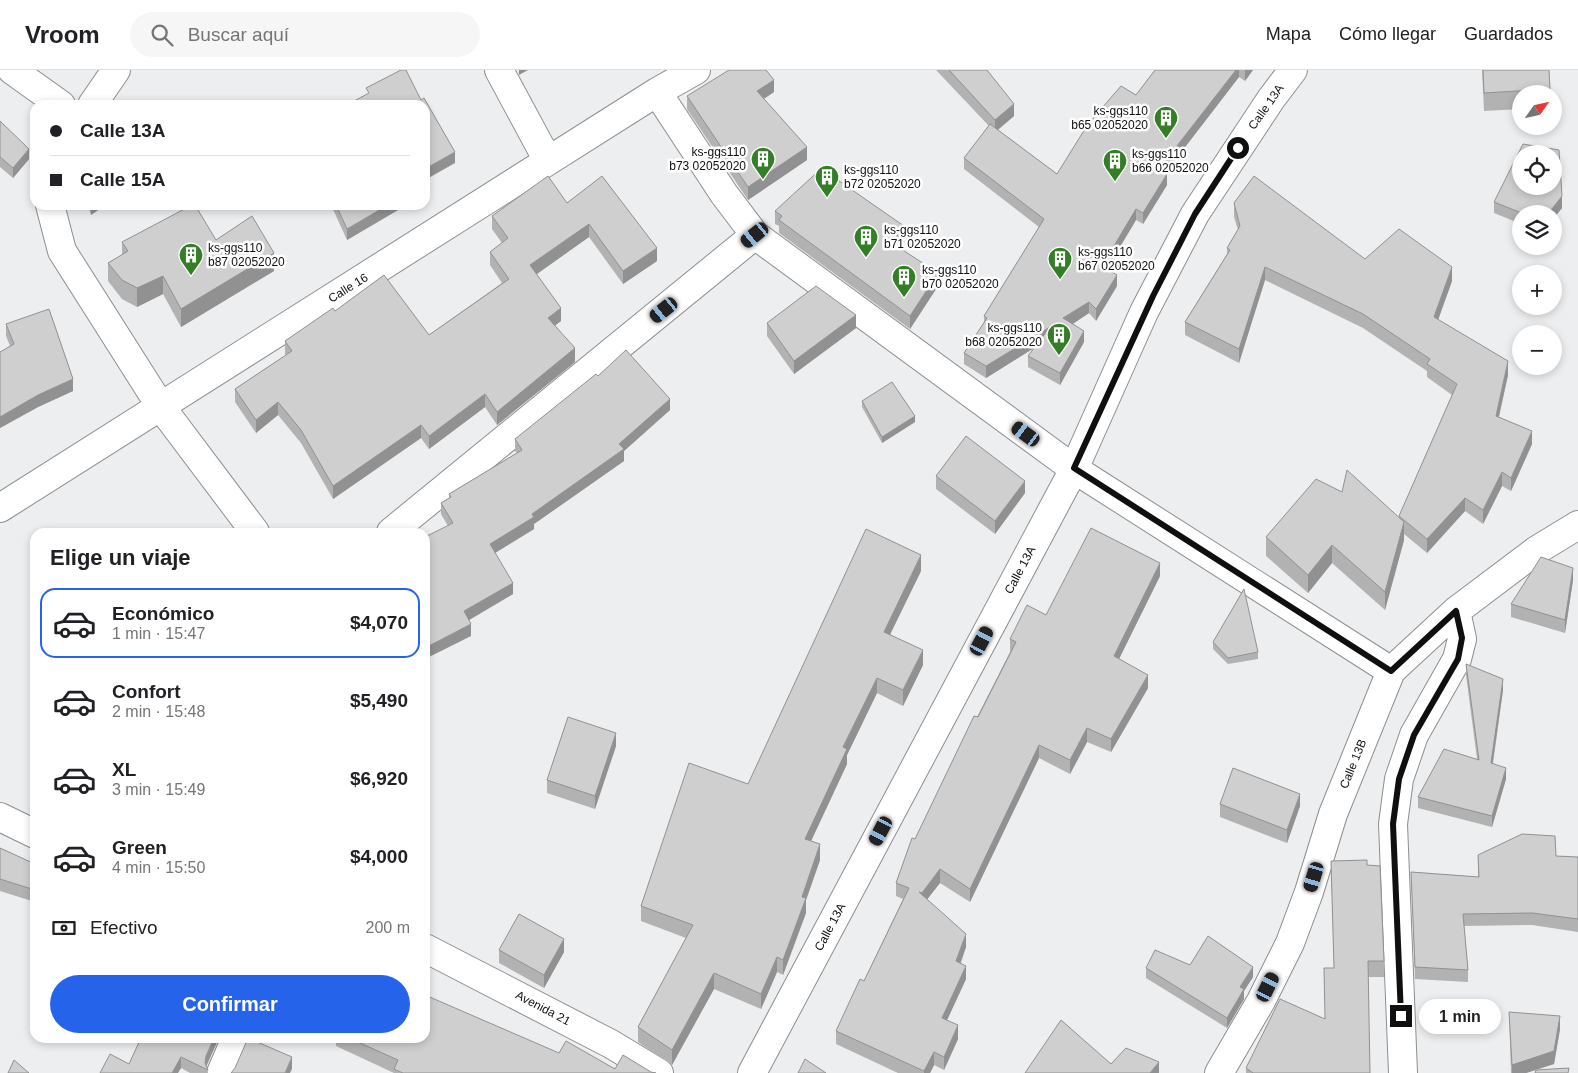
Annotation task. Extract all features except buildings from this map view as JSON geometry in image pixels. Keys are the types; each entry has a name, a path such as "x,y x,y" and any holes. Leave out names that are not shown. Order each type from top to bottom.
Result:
{"street":[{"path":"12,70 54,100"},
{"path":"95,100 116,70"},
{"path":"499,70 548,161"},
{"name":"Calle 16","path":"0,508 657,92 696,70"},
{"name":"Calle 13A","path":"752,1073 1074,468 1144,312 1195,214 1270,99 1293,70"},
{"path":"657,92 724,194 755,235 1074,468 1391,671"},
{"path":"51,210 62,251 161,407 252,528"},
{"path":"396,528 755,235"},
{"name":"Calle 13B","path":"1219,1073 1261,1001 1290,943 1309,892 1333,814 1391,671 1456,611 1538,550 1578,525"},
{"path":"1403,1073 1393,824 1399,779 1414,735 1458,659 1462,638 1456,611"},
{"path":"0,817 30,832"},
{"name":"Avenida 21","path":"430,951 611,1044 659,1073"},
{"path":"221,1073 234,1043"}],"place":[{"name":"ks-ggs110 b65 02052020","path":"1166,139"},
{"name":"ks-ggs110 b73 02052020","path":"763,180"},
{"name":"ks-ggs110 b66 02052020","path":"1115,182"},
{"name":"ks-ggs110 b72 02052020","path":"827,198"},
{"name":"ks-ggs110 b71 02052020","path":"866,258"},
{"name":"ks-ggs110 b87 02052020","path":"191,276"},
{"name":"ks-ggs110 b67 02052020","path":"1060,280"},
{"name":"ks-ggs110 b70 02052020","path":"904,298"},
{"name":"ks-ggs110 b68 02052020","path":"1059,356"}],"route":[{"path":"1238,148 1195,214 1144,312 1074,468 1391,671 1456,611 1462,638 1458,659 1414,735 1399,779 1393,824 1401,1016"}]}
